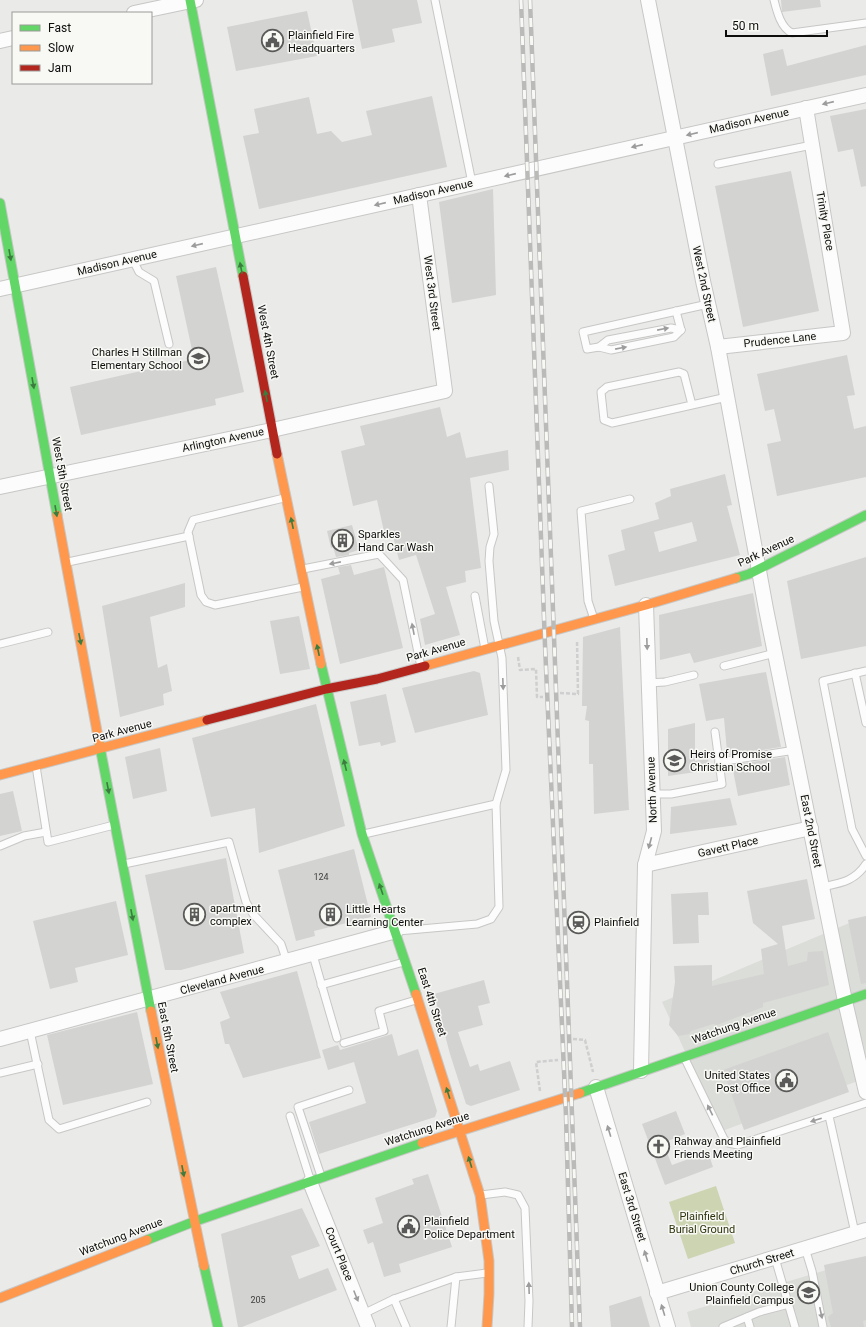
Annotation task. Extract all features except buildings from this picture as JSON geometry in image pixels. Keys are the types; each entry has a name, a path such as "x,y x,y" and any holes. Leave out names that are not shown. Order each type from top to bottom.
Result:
{"main road":[{"name":"West 4th Street","path":"192,0 272,430 326,689"},
{"name":"West 5th Street","path":"0,203 101,749"},
{"name":"Park Avenue","path":"0,775 326,689 377,679 646,605 749,574 866,515"},
{"name":"East 4th Street","path":"326,689 362,834 406,962 480,1195 487,1231 489,1273 487,1327"},
{"name":"East 5th Street","path":"101,749 148,1000 193,1222 218,1327"},
{"name":"Watchung Avenue","path":"0,1298 193,1222 460,1130 541,1105 866,994"}],"street":[{"path":"138,12 192,0"},
{"name":"West 2nd Street","path":"648,0 708,304 718,347 759,569"},
{"path":"0,41 12,38"},
{"name":"Madison Avenue","path":"0,289 866,95"},
{"name":"Trinity Place","path":"806,108 843,333"},
{"name":"West 3rd Street","path":"420,195 445,391"},
{"name":"Prudence Lane","path":"718,347 843,333"},
{"name":"Arlington Avenue","path":"0,487 272,430 445,391"},
{"name":"East 2nd Street","path":"759,569 845,1001 866,1092"},
{"name":"North Avenue","path":"641,1071 644,865 654,831 646,605"},
{"name":"Gavett Place","path":"644,865 811,828"},
{"name":"Cleveland Avenue","path":"0,1039 396,932"},
{"name":"East 3rd Street","path":"596,1086 668,1327"},
{"name":"Court Place","path":"314,1180 366,1321"},
{"name":"Church Street","path":"658,1294 861,1232"}],"lane":[{"path":"435,0 472,183"},
{"path":"774,0 777,12 787,30 792,33 866,23"},
{"path":"718,164 812,145"},
{"path":"133,260 139,272 154,281 169,344"},
{"path":"676,311 681,330 671,328 608,340 599,347 587,349 583,332 676,311 708,304"},
{"path":"692,405 684,374 679,372 607,387 602,392 604,420 612,423 692,405 727,397"},
{"path":"396,932 477,924 491,919 499,907 496,804 506,770 502,658 498,645 489,561 490,547 494,534 489,486"},
{"path":"286,498 193,520 189,527 189,536 200,594 210,604 215,605 305,587"},
{"path":"594,619 588,601 581,511 630,499"},
{"path":"66,563 189,536"},
{"path":"301,570 379,554 403,580 421,667"},
{"path":"475,596 485,649"},
{"path":"0,644 48,632"},
{"path":"724,666 775,653"},
{"path":"866,671 824,681 852,829 866,856"},
{"path":"855,673 866,723"},
{"path":"648,683 665,682 694,675"},
{"path":"652,794 671,794 722,784 715,732"},
{"path":"719,762 795,750"},
{"path":"36,766 48,842 115,825"},
{"path":"362,834 496,804"},
{"path":"0,846 24,836 46,832"},
{"path":"122,864 230,842 246,902 253,914 280,944 287,962"},
{"path":"822,887 847,882 861,873 866,864"},
{"path":"313,955 336,1038"},
{"path":"322,985 406,962"},
{"path":"344,1043 384,1031 378,1011 418,999"},
{"path":"30,1031 49,1120 59,1129 147,1102"},
{"path":"684,1057 728,1143 738,1145 866,1103"},
{"path":"0,1073 38,1064"},
{"path":"314,1180 298,1107 349,1090"},
{"path":"290,1116 314,1180"},
{"path":"829,1116 861,1232"},
{"path":"480,1195 505,1192 518,1196 526,1208 529,1301 528,1327"},
{"path":"805,1248 812,1271 823,1327"},
{"path":"775,1258 795,1327"},
{"path":"366,1321 394,1299 456,1277 489,1273"},
{"path":"451,1327 456,1277"},
{"path":"394,1299 406,1327"},
{"path":"723,1327 747,1317 789,1304"},
{"path":"747,1317 750,1327"}],"path":[{"path":"560,693 578,694 576,624"},
{"path":"516,640 520,670 536,669 537,697 543,697"},
{"path":"573,1039 585,1040 589,1057"},
{"path":"541,1105 536,1062 558,1060"}],"shaded area":[{"path":"866,916 866,1078 722,1131 662,1002"},
{"name":"Union County College Plainfield Campus","path":"866,1258 866,1327 691,1327 687,1312"}],"green space":[{"name":"Plainfield Burial Ground","path":"716,1186 735,1243 688,1259 669,1202"}],"railway":[{"path":"521,0 545,645 566,1116 572,1327"},
{"path":"530,0 580,1327"}],"traffic: fast":[{"path":"190,0 243,276"},
{"path":"0,203 57,515"},
{"path":"736,578 749,574 866,515"},
{"path":"321,664 362,834 416,994"},
{"path":"99,742 151,1011"},
{"path":"580,1093 866,994"},
{"path":"147,1240 193,1222 422,1143"},
{"path":"204,1266 218,1327"}],"traffic: slow":[{"path":"277,454 321,664"},
{"path":"57,515 99,742"},
{"path":"425,666 646,605 736,578"},
{"path":"0,775 207,720"},
{"path":"416,994 480,1195 489,1261 487,1327"},
{"path":"151,1011 204,1266"},
{"path":"422,1143 580,1093"},
{"path":"0,1298 147,1240"}],"traffic: jam":[{"path":"243,276 277,454"},
{"path":"207,720 326,689 377,679 425,666"}],"place":[{"name":"Plainfield Fire Headquarters","path":"272,41"},
{"name":"Charles H Stillman Elementary School","path":"198,358"},
{"name":"Sparkles Hand Car Wash","path":"343,540"},
{"name":"Heirs of Promise Christian School","path":"674,760"},
{"name":"apartment complex","path":"195,914"},
{"name":"Little Hearts Learning Center","path":"330,915"},
{"name":"Plainfield","path":"578,922"},
{"name":"United States Post Office","path":"786,1081"},
{"name":"Rahway and Plainfield Friends Meeting","path":"658,1147"},
{"name":"Plainfield Police Department","path":"409,1227"},
{"name":"Union County College Plainfield Campus","path":"809,1293"}]}
